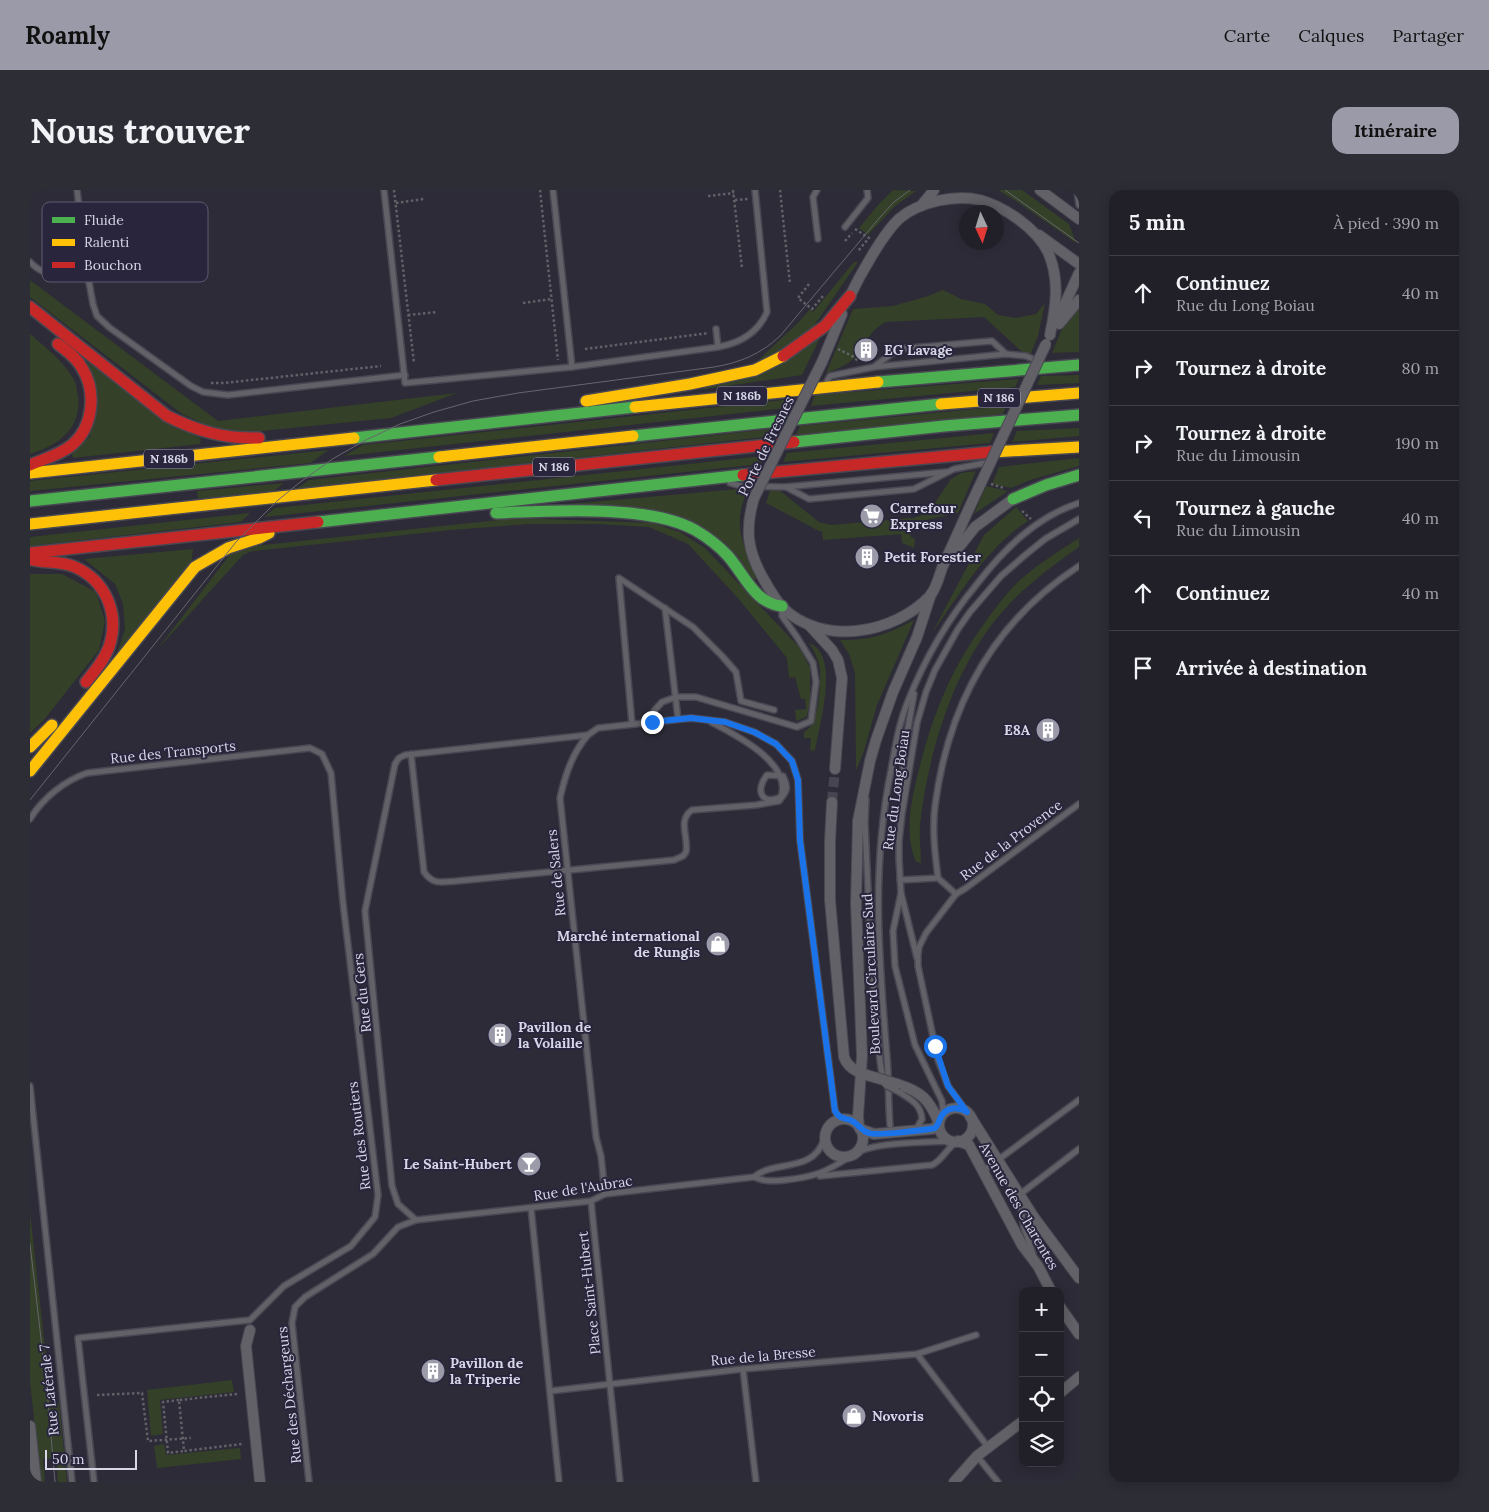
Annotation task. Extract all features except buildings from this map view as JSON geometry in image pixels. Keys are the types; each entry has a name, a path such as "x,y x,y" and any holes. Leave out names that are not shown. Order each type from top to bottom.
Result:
{"highway":[{"path":"493,424 501,414 506,412 690,384 755,370 794,349 825,326 850,296"},
{"path":"30,307 167,416 186,426 216,437 234,439 298,437 307,444"},
{"path":"30,322 66,350 84,371 89,384 91,404 87,425 77,440 63,451 30,465"},
{"name":"N 186b","path":"30,473 821,387 1079,365"},
{"name":"N 186","path":"30,501 936,404 1079,393"},
{"name":"N 186","path":"30,524 954,425 1079,415"},
{"path":"30,553 762,473 952,455 1079,447"},
{"path":"1013,498 1062,479 1079,475"},
{"path":"438,507 445,514 454,516 521,512 595,512 643,514 677,522 694,529 708,538 728,556 739,573 761,596 770,603 782,606"},
{"path":"30,771 195,567 228,548 258,538 286,524"},
{"path":"30,558 38,562 75,566 95,578 110,601 114,628 110,645 99,666 54,723 30,747"}],"street":[{"path":"921,206 934,190"},
{"path":"1040,190 1079,219"},
{"name":"Porte de Fresnes","path":"939,200 979,200 999,208 1029,229 1041,241 1047,252 1056,280 1057,303 1050,334 931,594 915,609 887,624 874,628 856,632 835,632 808,623 782,606 755,563 748,533 749,515 754,498 822,362 850,296 887,231 901,218 921,206 939,200"},
{"path":"1029,229 1079,264"},
{"path":"1050,334 1079,273"},
{"path":"1050,334 1079,300"},
{"path":"942,568 975,527 1013,498"},
{"path":"832,802 830,900 844,1057 851,1068 871,1077 898,1088 913,1089 923,1096 934,1111 939,1122 944,1137 956,1141 968,1136 972,1127 968,1114 958,1108 952,1108 944,1113 939,1122 935,1128 912,1131 874,1134 860,1128 855,1123 844,1119 837,1120 827,1128 824,1139 825,1145 833,1154 845,1158 854,1154 862,1144 863,1138 860,1128 858,1116 871,1077 856,853 858,821 874,747 893,692 917,637 931,594"},
{"path":"808,623 832,650 838,660 842,678 835,769"},
{"name":"Avenue des Charentes","path":"968,1114 1019,1195 1079,1278"},
{"name":"Avenue des Charentes","path":"956,1141 969,1145 1022,1245 1038,1266 1049,1287"},
{"path":"1064,1313 1079,1334"},
{"path":"250,1330 246,1346 260,1482"},
{"path":"1064,1390 1077,1381"},
{"path":"954,1482 988,1447 1022,1422"},
{"name":"Rue Latérale 7","path":"30,1426 36,1482"}],"lane":[{"path":"384,190 405,383 572,366 718,347 731,345 743,340 763,322 767,312 755,190"},
{"path":"553,190 572,366"},
{"path":"817,190 813,197 818,239"},
{"path":"845,227 868,198 868,190"},
{"path":"1077,190 1079,205"},
{"path":"30,262 37,270 42,272"},
{"path":"89,282 97,316 110,328 191,386 203,392 228,395 404,375"},
{"path":"716,330 718,347"},
{"path":"874,366 898,349 992,341 1006,354"},
{"path":"821,387 830,376 874,366 1006,354 1026,356 1053,366"},
{"path":"785,487 809,499 914,489 946,472 963,466 985,463 1006,453"},
{"path":"714,479 741,486 785,487 946,472"},
{"path":"902,814 902,776 909,716 918,679 935,645 953,616 1004,551 1039,523 1057,512 1079,503"},
{"name":"Rue du Long Boiau","path":"939,1122 943,1110 942,1101 911,1034 895,966 893,931 901,893 898,859 902,814 920,709 946,648 970,612 1001,576 1045,539 1079,519"},
{"path":"918,966 920,947 926,933 956,894 938,878 934,840 935,806 946,750 967,693 991,649 1010,625 1058,580 1079,566"},
{"path":"632,724 619,578 693,627 736,672 741,701 774,710"},
{"path":"652,722 654,711 662,702 676,697 707,699 797,727 811,721 816,682 813,663 797,636 782,616 782,606"},
{"path":"665,608 678,720"},
{"name":"Boulevard Circulaire Sud","path":"890,1125 878,929 880,837 885,798 897,736 908,700 918,679"},
{"path":"709,720 744,739 774,766 777,772 781,778 783,790 781,797 773,800 765,798 760,788 761,782 767,775 775,775 783,776 787,785 786,792 779,801 756,805 692,810 687,813 684,819 686,852 683,856 674,860 456,881 431,881 424,872 411,754 588,735 598,728 691,718 709,720 725,722 754,732 776,744 792,761 798,780 800,840 835,1111 839,1117 844,1119"},
{"name":"Rue de Salers","path":"588,735 573,758 560,798 595,1128 601,1156 605,1194"},
{"name":"Rue des Transports","path":"30,819 37,808 61,787 88,773 310,748 322,754"},
{"name":"Rue des Routiers","path":"94,1482 78,1338 250,1320 284,1286 351,1246 375,1217 378,1195 344,913 330,773 322,754"},
{"name":"Rue du Gers","path":"411,754 399,758 395,764 365,911 392,1186 398,1204 416,1220"},
{"path":"866,779 865,822 871,964 880,1061 888,1105"},
{"name":"Rue de la Provence","path":"956,894 1079,804"},
{"path":"900,880 938,878"},
{"path":"901,893 938,1060 948,1086 968,1114"},
{"name":"Rue Latérale 7","path":"30,1086 72,1482"},
{"path":"898,1088 913,1100 922,1114 922,1122 912,1131"},
{"path":"983,1170 1079,1100"},
{"name":"Rue de l'Aubrac","path":"416,1220 591,1201 605,1194 754,1177 764,1170 797,1165 807,1160 821,1148 824,1139"},
{"path":"812,1177 932,1165 940,1160 956,1141"},
{"name":"Rue de l'Aubrac","path":"754,1177 763,1182 812,1177 832,1168 862,1150 877,1146 956,1141"},
{"path":"1038,1266 1024,1228 1019,1195 1079,1149"},
{"name":"Place Saint-Hubert","path":"591,1201 620,1482"},
{"path":"531,1208 559,1482"},
{"name":"Rue des Déchargeurs","path":"309,1482 292,1323 294,1307 305,1297 373,1254 398,1227 416,1220"},
{"name":"Rue de la Bresse","path":"550,1390 744,1369 917,1354 976,1335"},
{"path":"917,1354 988,1447"},
{"path":"744,1369 756,1482"},
{"path":"974,1460 998,1482"}],"path":[{"path":"394,190 414,363"},
{"path":"540,190 558,360"},
{"path":"780,190 790,284"},
{"path":"708,196 734,191 742,268"},
{"path":"734,200 756,198"},
{"path":"396,203 424,199"},
{"path":"845,242 856,228 869,238 858,251"},
{"path":"809,284 798,298 812,309 823,296"},
{"path":"523,303 552,299"},
{"path":"408,315 437,312"},
{"path":"585,350 716,330"},
{"path":"837,349 854,357"},
{"path":"207,383 224,383 381,366"},
{"path":"992,478 989,484 1013,498 1031,520"},
{"path":"97,1395 142,1392 148,1441 191,1438"},
{"path":"237,1394 163,1402 168,1453 242,1444"},
{"path":"179,1400 184,1451"}],"green space":[{"path":"893,190 916,191 895,206 868,235 859,228"},
{"path":"998,190 1022,190 1069,224 1076,243 1019,203"},
{"path":"854,262 858,262 809,333 754,364 798,323 810,309 813,312"},
{"path":"30,280 218,421 457,393 391,418 242,433 215,429 182,414 30,297"},
{"path":"943,290 961,299 985,304 998,315 1016,318 1036,314 1045,303 1038,336 1029,358 984,317 886,322 873,332 853,359 826,373 853,309 893,306"},
{"path":"1079,308 1079,352 1052,353 1061,331"},
{"path":"30,334 55,356 71,375 76,385 78,408 72,427 66,434 40,451 30,454"},
{"path":"822,334 802,375 700,390"},
{"path":"84,360 201,439 200,444 73,458 72,454 90,436"},
{"path":"1079,375 1079,383 1037,385 1041,376"},
{"path":"1019,379 1015,387 811,406 815,395"},
{"path":"792,399 786,408 344,456 363,445"},
{"path":"1006,406 1003,414 796,435 800,426"},
{"path":"779,428 773,436 296,489 309,480"},
{"path":"1079,428 1079,436 1012,442 1017,431"},
{"path":"994,433 990,443 783,462 787,453"},
{"path":"329,450 310,463 30,491 30,481"},
{"path":"765,456 761,464 264,517 275,508"},
{"path":"1079,458 1079,466 1030,480 1011,488 992,484 999,467"},
{"path":"976,471 958,513 908,524 911,537 915,539 914,548 902,543 901,534 823,540 822,531 766,503 771,488 779,490 819,522 831,525 913,518 928,513 951,479 961,473"},
{"path":"284,483 274,491 198,499 197,491"},
{"path":"986,486 1008,491 974,514"},
{"path":"750,488 744,499 740,525 746,552 758,577 755,580 699,526 569,504"},
{"path":"1016,507 1028,521 1000,544 975,572 932,633 984,535"},
{"path":"250,513 241,522 30,546 30,537"},
{"path":"516,518 652,523 680,532 705,548 800,648 810,668 810,701 807,716 796,721 795,710 806,709 805,699 801,699 795,677 789,678 787,658 737,597 688,544 649,527 598,524 528,524 451,530 253,551 243,555 156,651 235,548"},
{"path":"1079,538 1079,547 1049,569 1011,602 986,633 970,658 946,712 929,769 920,825 921,863 916,862 910,840 913,795 930,731 944,693 962,657 994,610 1020,580"},
{"path":"193,549 191,565 116,656 125,629 123,604 115,584 84,559"},
{"path":"30,574 62,574 96,592 105,621 99,650 44,720 30,733"},
{"path":"914,620 877,705 863,754 856,770 855,673 849,654 840,640 878,636"},
{"path":"809,643 819,650 824,661 826,676 826,692 815,751 810,750 811,738 804,738 804,732 811,725 816,712 820,682 819,662"},
{"path":"30,1212 51,1403 59,1403 67,1482 58,1482 56,1458 43,1459 45,1482 41,1482 30,1382"},
{"path":"232,1380 234,1392 160,1400 163,1434 151,1436 147,1390"},
{"path":"164,1444 166,1455 240,1448 241,1459 157,1468 154,1446"}],"tunnel":[{"path":"832,802 835,769"}],"tram line":[{"path":"30,800 236,542 277,501 334,458 400,424 473,401 518,393 714,367 749,357 765,348 780,336 881,216 894,202 910,190"},
{"path":"1005,190 1079,243"},
{"path":"30,1244 47,1390 55,1482"}],"traffic: fast":[{"path":"878,382 1079,365"},
{"path":"633,436 941,404"},
{"path":"354,438 635,407"},
{"path":"794,442 944,426 1079,415"},
{"path":"30,501 439,457"},
{"path":"318,522 743,475"},
{"path":"1013,499 1046,485 1079,475"},
{"path":"496,513 598,511 652,516 675,522 695,530 713,542 734,563 757,594 764,600 782,606"}],"traffic: slow":[{"path":"586,401 690,384 755,370 783,356"},
{"path":"635,407 878,382"},
{"path":"941,404 1079,393"},
{"path":"439,457 633,436"},
{"path":"30,473 354,438"},
{"path":"992,452 1079,447"},
{"path":"30,524 436,480"},
{"path":"30,771 195,567 228,548 269,533"},
{"path":"30,747 52,725"}],"traffic: jam":[{"path":"783,356 825,326 850,296"},
{"path":"30,307 167,416 189,426 212,433 234,437 259,438"},
{"path":"30,465 57,454 72,445 85,429 91,409 90,388 87,377 72,355 58,344"},
{"path":"436,480 794,442"},
{"path":"743,475 992,452"},
{"path":"30,553 318,522"},
{"path":"33,560 75,567 95,581 108,600 113,623 109,647 102,661 86,682"}],"place":[{"name":"EG Lavage","path":"866,350"},
{"name":"Carrefour Express","path":"872,516"},
{"name":"Petit Forestier","path":"867,557"},
{"name":"E8A","path":"1048,730"},
{"name":"Marché international de Rungis","path":"718,944"},
{"name":"Pavillon de la Volaille","path":"500,1035"},
{"name":"Le Saint-Hubert","path":"529,1164"},
{"name":"Pavillon de la Triperie","path":"433,1371"},
{"name":"Novoris","path":"854,1416"}],"route":[{"path":"652,722 691,718 725,722 754,732 776,744 792,761 798,780 800,840 835,1111 839,1117 849,1120 860,1129 874,1134 935,1128 939,1125 940,1117 952,1108 962,1109 967,1112 948,1086 935,1046"}]}
